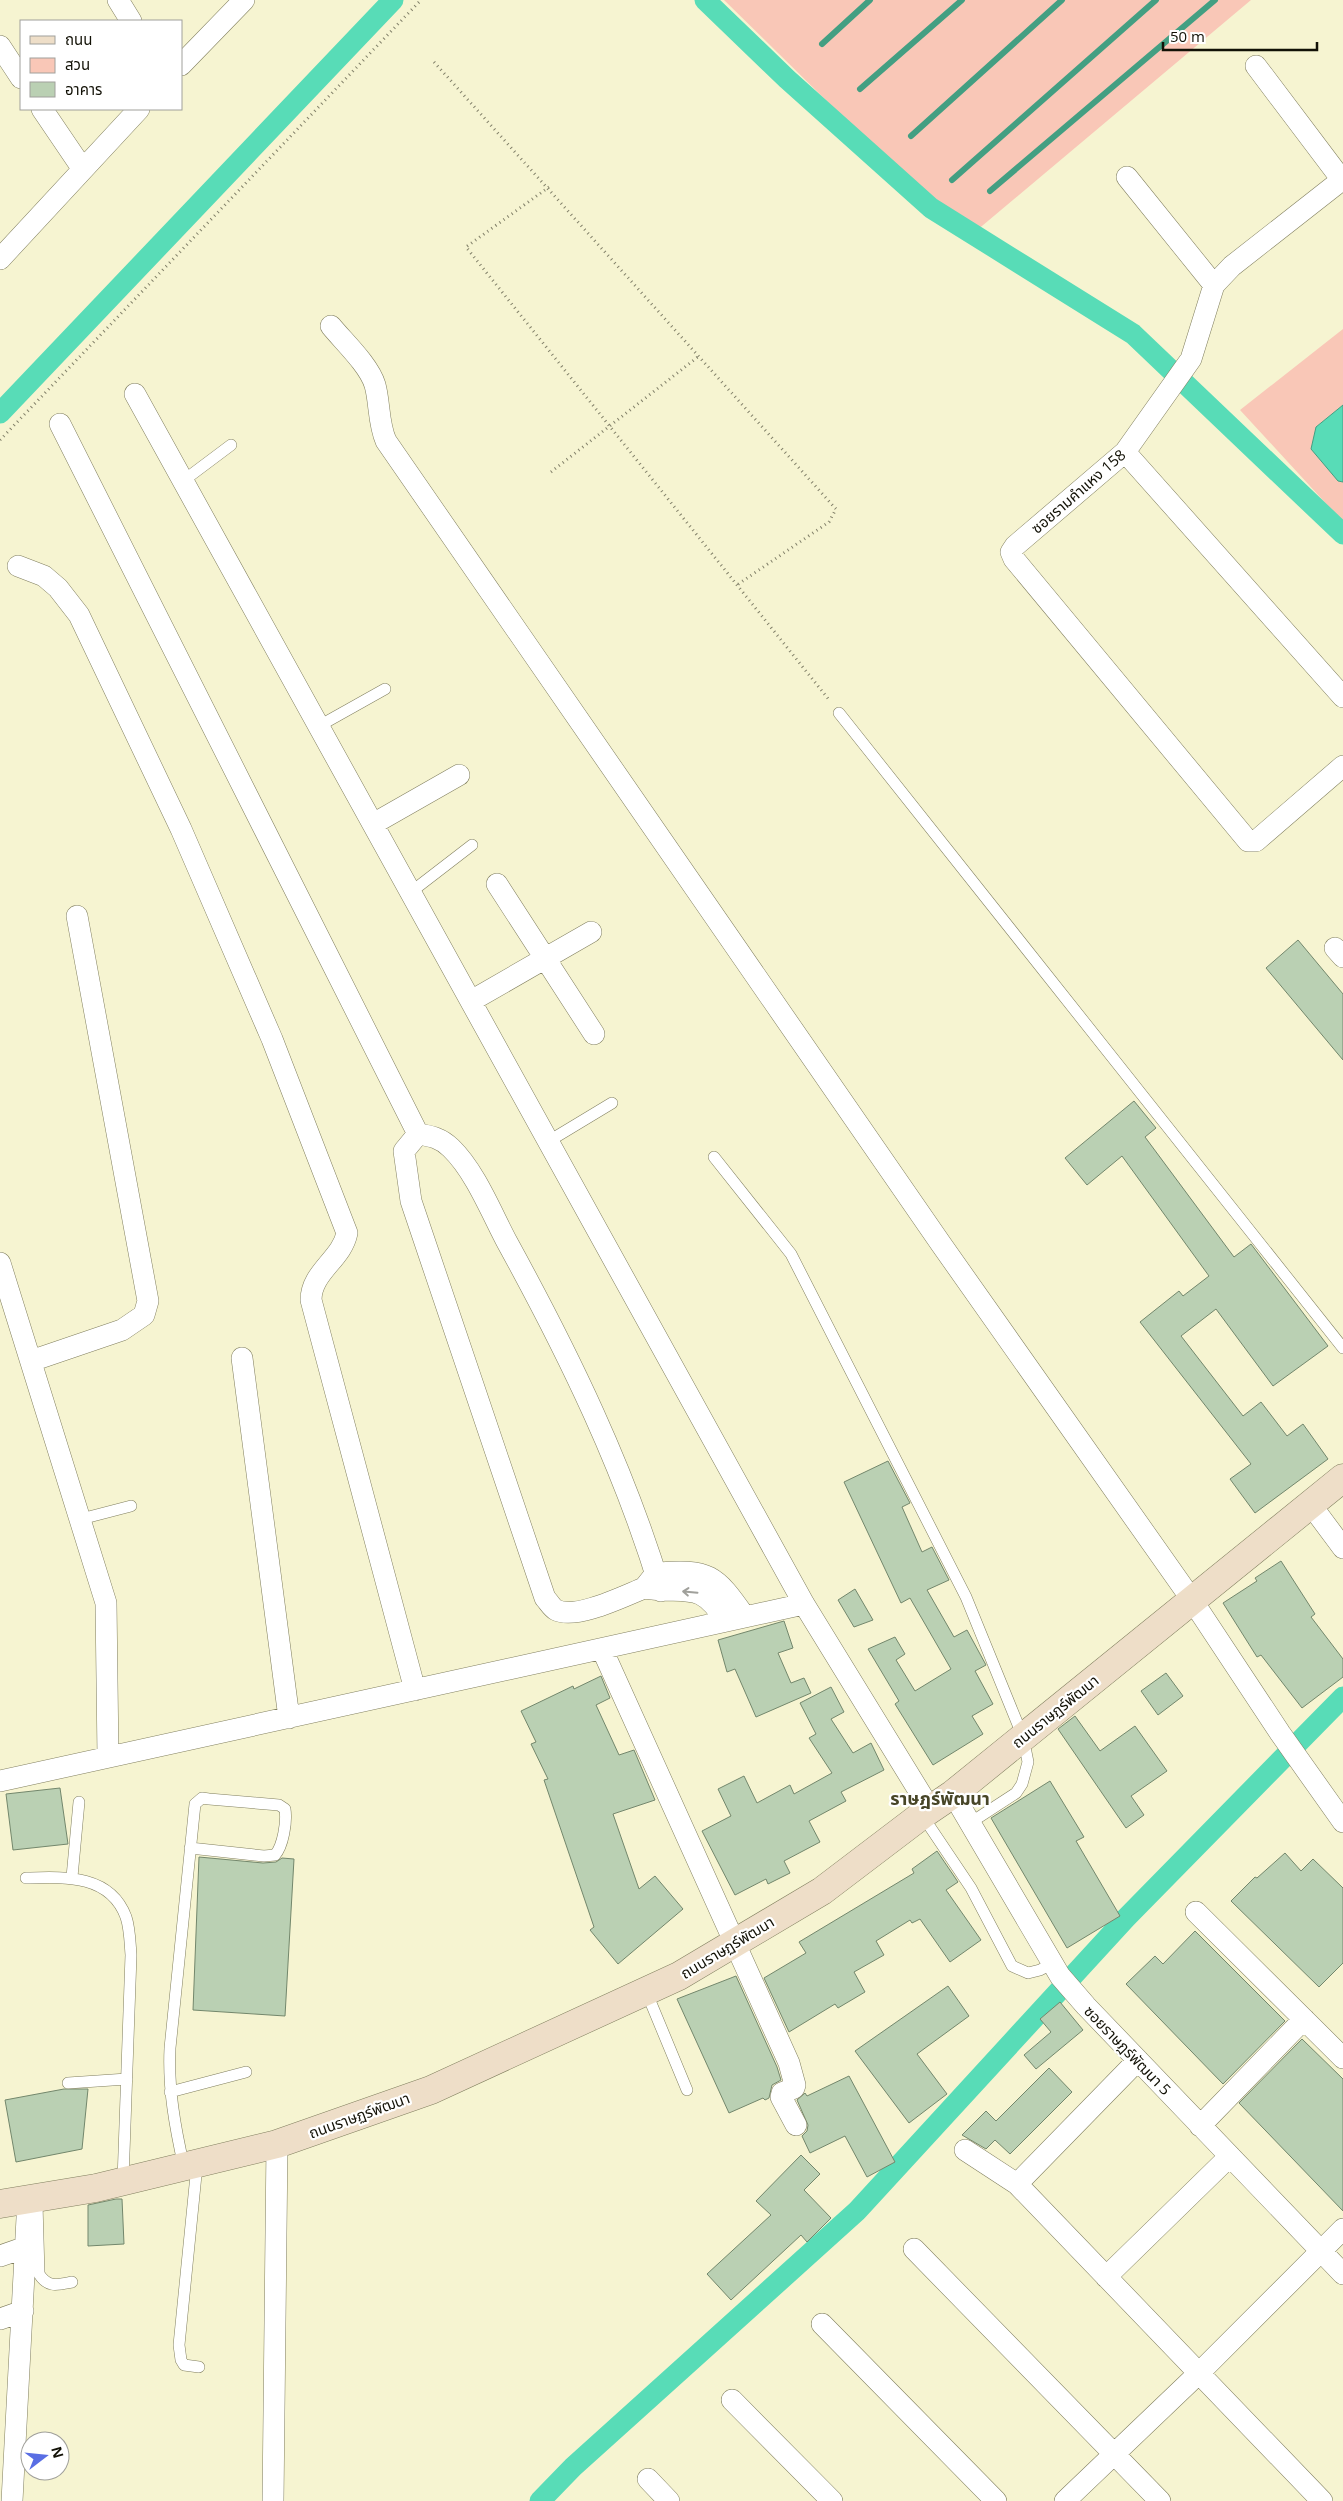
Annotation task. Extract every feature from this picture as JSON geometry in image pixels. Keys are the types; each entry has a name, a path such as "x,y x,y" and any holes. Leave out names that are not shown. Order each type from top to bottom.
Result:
{"street":[{"path":"118,0 130,20"},
{"path":"182,64 244,0"},
{"path":"0,46 20,76"},
{"path":"1256,66 1342,179"},
{"path":"43,110 82,168"},
{"path":"0,259 82,168 139,110"},
{"path":"1127,177 1214,285"},
{"name":"ซอยรามคำแหง 158","path":"1342,179 1232,266 1214,285 1191,359 1125,452 1015,546 1012,552 1014,559 1248,841 1256,841 1343,766"},
{"path":"331,326 370,374 375,386 380,429 386,441 940,1244 1192,1600 1280,1732 1316,1783 1340,1810"},
{"path":"135,394 804,1604 926,1812"},
{"path":"60,424 418,1134"},
{"path":"1125,452 1343,697"},
{"path":"18,566 44,576 58,588 79,615 185,838 272,1039 347,1234 343,1246 316,1280 311,1290 311,1300 415,1690"},
{"path":"373,824 459,775"},
{"path":"498,884 544,959 594,1034"},
{"path":"31,1361 122,1330 144,1315 148,1301 77,916"},
{"path":"471,1001 591,932"},
{"path":"418,1134 404,1151 411,1201 545,1598 555,1610 573,1612 593,1608 654,1584 696,1571 712,1579 727,1592 735,1619"},
{"path":"418,1134 435,1136 452,1149 470,1173 578,1376 626,1486 654,1584"},
{"path":"0,1263 106,1603 108,1758"},
{"path":"242,1358 289,1718"},
{"name":"ถนนราษฏร์พัฒนา","path":"0,2204 123,2182 277,2144 430,2090 679,1976 822,1891 926,1812 953,1794 1343,1478"},
{"path":"1311,1505 1343,1548"},
{"path":"0,1781 804,1604"},
{"path":"602,1649 736,1942 795,2080 794,2088 782,2093 781,2097 796,2125"},
{"name":"ซอยราษฎร์พัฒนา 5","path":"953,1794 1057,1970 1086,2006 1343,2274"},
{"path":"1196,1912 1343,2058"},
{"path":"1200,2126 1304,2019"},
{"path":"1017,2184 1138,2060"},
{"path":"273,2501 277,2144"},
{"path":"964,2150 1017,2184 1322,2501"},
{"path":"1106,2277 1230,2156"},
{"path":"12,2501 9,2395 23,2311 26,2247 33,2199"},
{"path":"1065,2501 1199,2373 1343,2229"},
{"path":"0,2256 26,2247"},
{"path":"914,2249 1160,2501"},
{"path":"0,2319 23,2311"},
{"path":"822,2324 996,2501"},
{"path":"732,2400 832,2501"},
{"path":"648,2479 670,2501"}],"lane":[{"path":"183,481 231,445"},
{"path":"319,726 385,689"},
{"path":"840,713 1343,1348"},
{"path":"411,892 472,845"},
{"path":"549,1141 612,1103"},
{"path":"714,1158 791,1254 966,1597 1023,1737 1028,1762 1022,1784 1016,1792 970,1823"},
{"path":"81,1518 132,1506"},
{"path":"190,1848 264,1856 275,1855 279,1850 286,1816 285,1809 279,1805 202,1798 195,1804 190,1848 170,2048 170,2092 190,2166 180,2360 184,2365 199,2367"},
{"path":"72,1877 79,1802"},
{"path":"926,1812 1012,1966 1028,1973 1040,1970 1057,1970"},
{"path":"26,1878 72,1877 105,1889 118,1902 126,1918 131,1955 123,2182"},
{"path":"646,1991 687,2090"},
{"path":"170,2092 246,2072"},
{"path":"68,2083 127,2079"},
{"path":"33,2199 39,2274 45,2283 53,2286 72,2282"}],"path":[{"path":"0,440 421,0"},
{"path":"434,62 836,509 829,522 737,585"},
{"path":"548,187 466,247 840,713"},
{"path":"551,472 699,356"}],"green space":[{"path":"724,0 1251,0 976,231 901,174"},
{"path":"1343,329 1343,405 1316,427 1338,481 1343,482 1343,522 1240,410"}],"water":[{"path":"1343,405 1343,482 1338,481 1311,449 1316,427"}],"building":[{"path":"1298,940 1343,994 1343,1060 1266,968"},
{"path":"1134,1101 1156,1128 1145,1137 1234,1257 1251,1244 1328,1346 1273,1386 1216,1309 1181,1336 1243,1416 1261,1402 1287,1436 1303,1424 1328,1459 1255,1513 1230,1479 1251,1464 1140,1322 1179,1291 1183,1296 1209,1276 1122,1156 1087,1185 1065,1158"},
{"path":"888,1461 910,1503 902,1507 922,1552 932,1547 949,1580 927,1590 954,1637 967,1630 986,1665 975,1671 993,1704 972,1716 983,1734 933,1765 895,1704 899,1701 868,1649 895,1637 905,1654 896,1660 915,1691 951,1669 910,1598 901,1603 844,1482"},
{"path":"1281,1561 1315,1614 1311,1617 1343,1659 1343,1677 1302,1708 1261,1655 1257,1657 1223,1603 1257,1581 1255,1578"},
{"path":"855,1589 873,1620 854,1627 838,1600"},
{"path":"784,1621 793,1648 778,1653 791,1683 804,1678 811,1693 756,1717 735,1669 727,1672 718,1640"},
{"path":"1166,1673 1183,1696 1158,1715 1141,1691"},
{"path":"601,1676 610,1698 596,1705 619,1755 634,1750 655,1800 613,1814 639,1889 655,1876 683,1909 618,1964 590,1930 594,1927 544,1780 548,1779 531,1744 536,1742 521,1711 573,1686 574,1689"},
{"path":"831,1687 844,1712 831,1719 853,1753 871,1743 884,1770 841,1792 846,1801 809,1821 820,1842 784,1861 790,1873 768,1884 766,1879 735,1895 702,1831 731,1816 718,1789 744,1776 757,1803 790,1785 794,1794 832,1773 809,1738 816,1734 800,1703"},
{"path":"1075,1716 1100,1751 1135,1726 1167,1771 1131,1796 1144,1815 1126,1828 1058,1729"},
{"path":"1050,1781 1084,1837 1076,1841 1120,1916 1067,1948 991,1818"},
{"path":"60,1788 68,1844 13,1850 6,1794"},
{"path":"937,1851 958,1882 946,1890 981,1940 950,1962 920,1919 912,1923 910,1920 876,1941 884,1955 854,1972 865,1992 838,2008 835,2004 789,2032 764,1978 806,1953 799,1942 914,1873 912,1869"},
{"path":"1285,1853 1301,1871 1313,1859 1343,1888 1343,1963 1319,1987 1231,1901 1255,1877 1257,1878"},
{"path":"199,1857 263,1863 276,1862 282,1858 294,1859 285,2016 193,2010"},
{"path":"1195,1931 1285,2021 1223,2084 1126,1984 1155,1956 1163,1964"},
{"path":"736,1976 781,2080 772,2085 769,2098 765,2100 763,2098 729,2113 677,1999"},
{"path":"948,1986 969,2016 917,2054 947,2094 909,2123 855,2051"},
{"path":"1060,2002 1083,2030 1036,2069 1024,2055 1051,2032 1040,2019"},
{"path":"1302,2039 1343,2079 1343,2211 1239,2103"},
{"path":"1049,2068 1072,2092 1010,2154 995,2140 986,2149 962,2135 986,2111 996,2121"},
{"path":"849,2076 895,2162 867,2177 845,2136 810,2153 802,2136 807,2131 808,2125 797,2100 805,2093 807,2096"},
{"path":"64,2089 88,2089 82,2149 16,2162 5,2100"},
{"path":"801,2155 820,2174 804,2190 831,2218 807,2242 801,2235 731,2300 707,2274 771,2215 756,2201"},
{"path":"122,2199 124,2244 88,2246 88,2205"}],"waterway":[{"path":"0,413 393,0"},
{"path":"705,0 787,79 931,208 1133,334 1343,534"},
{"path":"822,44 870,0"},
{"path":"860,89 962,0"},
{"path":"911,136 1062,0"},
{"path":"952,180 1156,0"},
{"path":"990,191 1215,0"},
{"path":"540,2501 573,2467 857,2211 1126,1918 1343,1697"}],"district":[{"name":"ราษฎร์พัฒนา","path":"940,1798"}]}
